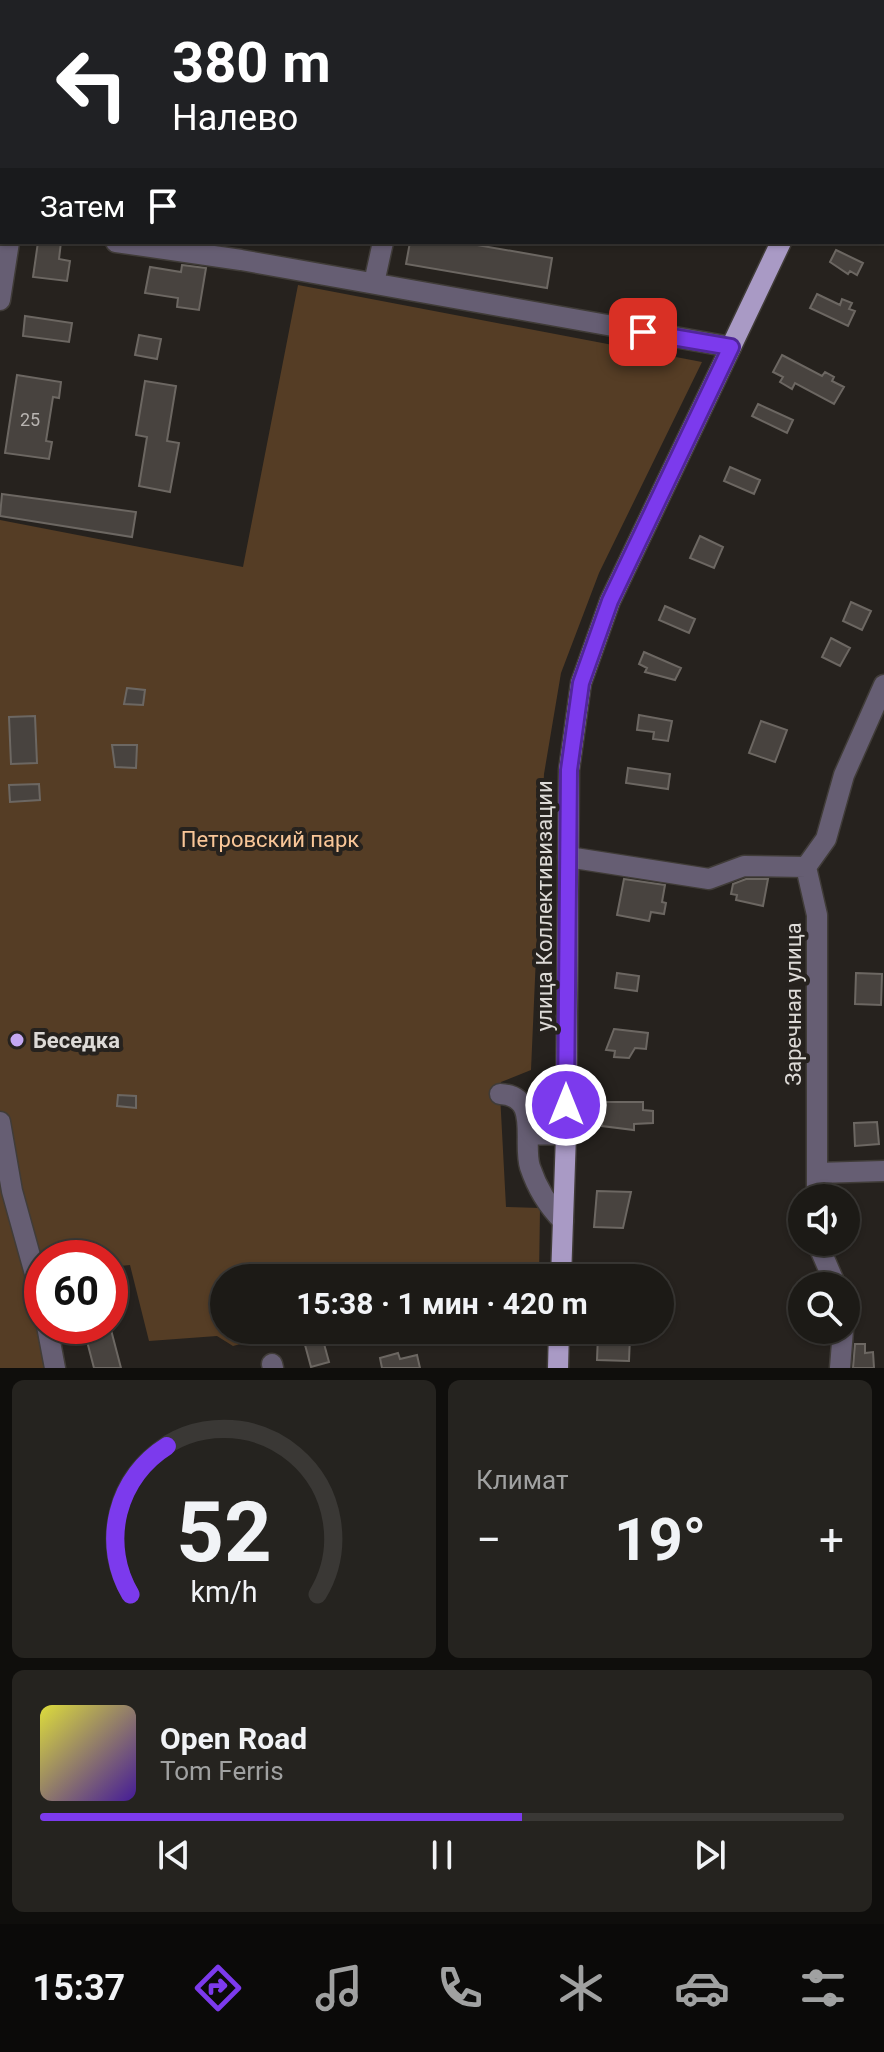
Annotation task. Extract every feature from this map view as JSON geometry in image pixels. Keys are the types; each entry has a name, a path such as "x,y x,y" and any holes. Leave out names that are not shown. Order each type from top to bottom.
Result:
{"main road":[{"name":"улица Коллективизации","path":"561,1264 566,1135 569,770 573,725 594,640 780,244"},
{"path":"558,1368 559,1344"}],"street":[{"path":"0,300 9,244"},
{"path":"129,244 374,283 731,347"},
{"path":"374,283 383,244"},
{"path":"568,857 709,879 744,866 806,867 826,839 844,775 884,685"},
{"name":"Заречная улица","path":"806,867 817,915 817,1184"},
{"path":"500,1094 516,1099 528,1114 529,1165 542,1195 563,1221"},
{"path":"0,1122 12,1191 26,1240"},
{"path":"528,1134 566,1135"},
{"path":"817,1173 884,1171"},
{"path":"50,1344 55,1368"},
{"path":"840,1368 842,1344"}],"green space":[{"name":"Петровский парк","path":"298,285 702,362 599,573 561,673 544,774 531,1070 501,1082 500,1094 506,1207 540,1208 539,1264 210,1264 210,1337 149,1341 128,1265 128,1240 24,1240 24,1344 43,1344 47,1368 0,1368 0,520 243,567"}],"building":[{"path":"38,244 61,244 59,259 70,261 67,281 33,277"},
{"path":"410,244 472,244 552,258 547,288 406,264"},
{"path":"836,250 863,263 857,275 850,271 848,274 830,262"},
{"path":"182,265 206,268 199,310 177,307 178,298 145,293 150,267 181,272"},
{"path":"817,294 840,305 842,299 852,303 849,309 855,311 848,326 810,308"},
{"path":"25,316 72,323 69,342 23,336"},
{"path":"139,335 161,339 157,359 135,355"},
{"path":"782,355 822,376 825,372 834,377 832,381 844,387 834,404 795,383 792,389 780,382 783,377 773,372"},
{"path":"17,375 61,382 59,398 53,397 46,441 52,442 49,459 5,453"},
{"path":"145,381 176,386 167,441 179,443 170,492 139,486 147,437 136,435"},
{"path":"758,404 793,420 787,433 752,416"},
{"path":"730,467 760,480 754,494 724,481"},
{"path":"2,494 136,512 132,537 0,516"},
{"path":"700,536 723,547 714,568 690,558"},
{"path":"851,602 871,611 862,630 843,621"},
{"path":"665,606 695,619 689,633 659,620"},
{"path":"831,638 850,648 840,666 822,657"},
{"path":"644,652 681,668 675,680 645,672 647,668 639,664"},
{"path":"127,688 145,690 143,705 124,704"},
{"path":"639,715 672,721 668,741 653,739 654,732 637,730"},
{"path":"35,716 37,763 11,764 9,717"},
{"path":"761,721 787,730 775,762 749,753"},
{"path":"112,745 137,745 136,768 115,767"},
{"path":"628,768 670,774 668,789 626,783"},
{"path":"39,784 40,800 10,802 9,785"},
{"path":"624,879 665,885 662,902 666,903 664,914 651,912 649,921 617,915"},
{"path":"746,879 768,879 763,906 736,900 737,895 731,894 733,884"},
{"path":"617,973 639,976 637,991 615,988"},
{"path":"856,973 882,974 881,1005 855,1004"},
{"path":"614,1029 648,1033 646,1049 635,1048 629,1058 614,1057 615,1051 606,1050"},
{"path":"118,1095 136,1096 136,1108 117,1106"},
{"path":"603,1102 643,1102 643,1110 653,1111 653,1123 634,1124 634,1130 602,1126"},
{"path":"877,1122 879,1144 855,1146 854,1123"},
{"path":"597,1191 631,1192 623,1228 594,1227"},
{"path":"88,1344 115,1344 121,1368 94,1368"},
{"path":"324,1344 329,1362 311,1367 305,1345"},
{"path":"598,1344 630,1344 629,1361 597,1360"},
{"path":"855,1344 865,1344 865,1353 873,1352 874,1368 853,1368"},
{"path":"398,1353 400,1359 417,1355 420,1368 382,1368 380,1358"}],"place":[{"name":"Беседка","path":"17,1040"}],"route":[{"path":"566,1105 569,770 581,683 610,601 731,347 643,332"}]}
